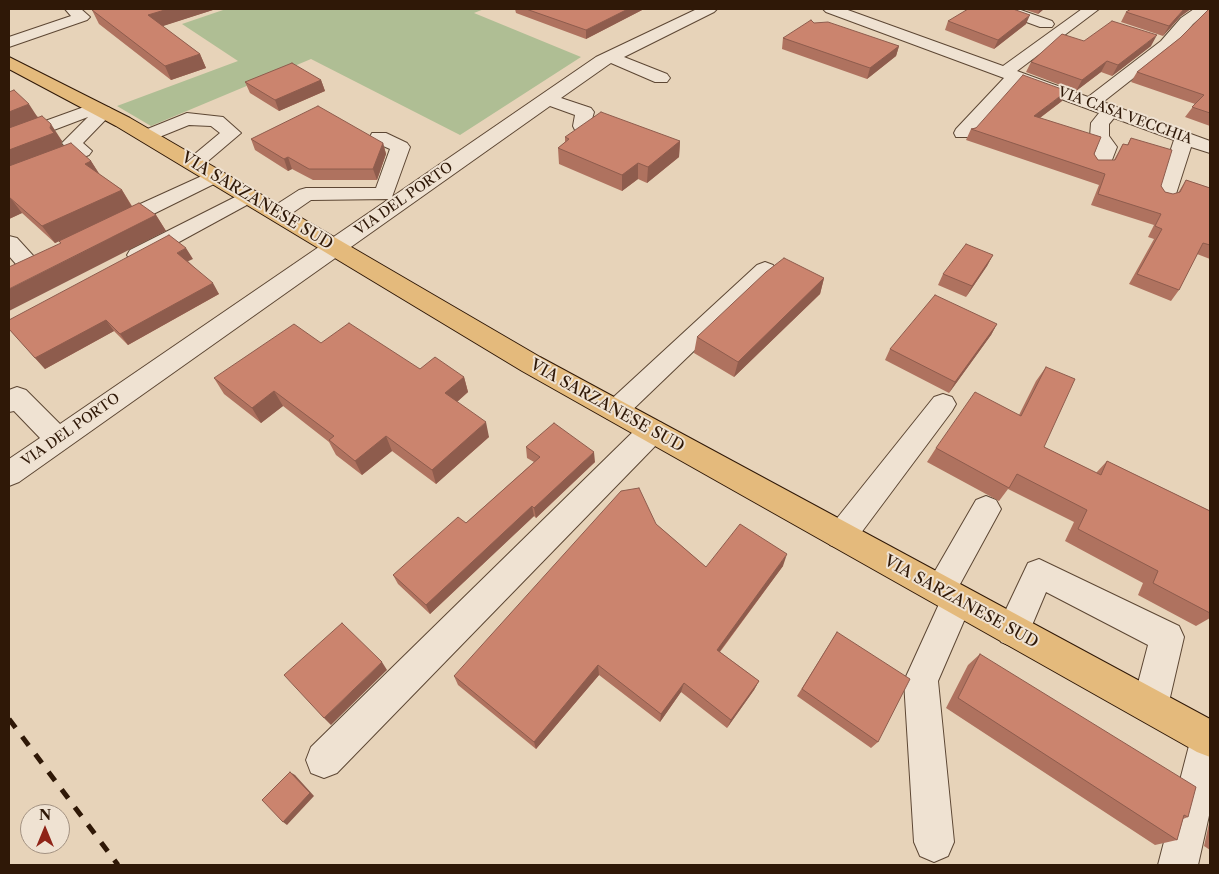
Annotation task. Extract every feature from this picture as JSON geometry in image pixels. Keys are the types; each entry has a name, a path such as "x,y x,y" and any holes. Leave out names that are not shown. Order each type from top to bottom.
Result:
{"main road":[{"name":"VIA SARZANESE SUD","path":"9,62 147,136 532,364 1210,739"}],"street":[{"path":"9,42 82,17 72,9"},
{"name":"VIA DEL PORTO","path":"9,474 610,57 709,9"},
{"path":"1091,103 1167,44 1187,21 1203,9"},
{"name":"VIA CASA VECCHIA","path":"844,10 983,64 1210,146"},
{"path":"1008,10 1046,24"},
{"path":"1030,34 1046,24 1086,14"},
{"path":"963,133 1010,74 1086,14"},
{"path":"1148,37 1167,44"},
{"path":"983,64 999,54"},
{"path":"610,57 661,78"},
{"path":"547,99 585,112 582,126"},
{"path":"9,141 100,110"},
{"path":"9,180 82,151 72,143 100,110"},
{"path":"1100,164 1107,147 1100,137 1100,123 1110,110"},
{"path":"92,236 204,170 232,133 216,121 187,119 147,136"},
{"path":"379,137 400,147 384,194"},
{"path":"1165,197 1185,138"},
{"path":"278,213 306,194 412,193"},
{"path":"120,264 249,196"},
{"path":"9,243 39,262 9,276"},
{"path":"615,410 765,270"},
{"path":"11,396 58,439"},
{"path":"841,536 943,404"},
{"path":"324,760 652,431"},
{"path":"934,842 921,681 948,595 986,509"},
{"path":"1013,631 1039,573 1168,638 1150,706"},
{"path":"1178,865 1210,739"}],"green space":[{"path":"226,9 484,9 474,13 581,57 460,135 311,59 151,126 117,106 238,61 182,24"}],"building":[{"path":"168,9 148,15 200,54 165,66 92,10"},
{"path":"526,9 628,9 586,30"},
{"path":"968,9 1013,9 1030,15 998,40 948,21"},
{"path":"1131,9 1184,9 1169,26 1126,12"},
{"path":"1209,9 1210,113 1192,107 1204,95 1137,72 1180,38"},
{"path":"811,20 814,23 828,22 899,46 870,68 783,38"},
{"path":"1112,21 1157,35 1118,65 1107,61 1082,80 1031,62 1062,34 1084,41"},
{"path":"292,63 321,80 275,100 245,82"},
{"path":"1023,75 1067,91 1034,116 1101,137 1094,154 1098,160 1115,160 1123,144 1128,145 1131,138 1172,150 1161,186 1165,192 1173,194 1180,192 1186,180 1210,188 1210,245 1203,243 1179,290 1137,274 1162,229 1155,226 1161,214 1098,194 1105,174 971,129 976,128"},
{"path":"14,90 29,104 9,112 9,92"},
{"path":"318,106 383,143 373,169 309,169 288,157 284,159 251,139"},
{"path":"601,112 680,141 648,167 638,163 622,175 558,148 569,139 565,137"},
{"path":"42,116 51,124 50,128 54,133 9,150 9,128"},
{"path":"71,143 91,161 85,164 122,190 42,226 9,197 9,166"},
{"path":"139,203 156,215 9,289 9,267"},
{"path":"169,235 186,248 177,253 213,283 120,334 106,320 35,358 9,329 9,320"},
{"path":"966,244 993,255 972,286 943,274"},
{"path":"784,258 824,278 738,362 697,337 766,272"},
{"path":"935,295 997,324 955,382 890,349"},
{"path":"349,323 420,369 435,357 464,377 445,393 486,422 432,470 386,436 355,461 329,440 334,436 274,391 252,408 214,378 294,324 321,343"},
{"path":"1046,367 1075,379 1044,447 1101,475 1107,461 1210,511 1210,613 1153,583 1158,571 1078,529 1087,510 1017,474 1009,488 936,448 975,392 1021,416"},
{"path":"554,423 594,452 534,508 532,506 426,605 393,575 458,517 466,523 540,457 526,447"},
{"path":"639,488 656,524 706,567 740,524 787,554 717,650 759,681 731,720 684,683 661,714 598,665 534,742 454,676 621,491"},
{"path":"342,623 382,662 324,718 284,675"},
{"path":"837,632 910,679 878,742 802,689"},
{"path":"980,654 1196,787 1188,817 1184,815 1177,840 958,698"},
{"path":"290,772 310,793 283,822 262,800"}],"railway":[{"path":"9,719 118,865"}]}
